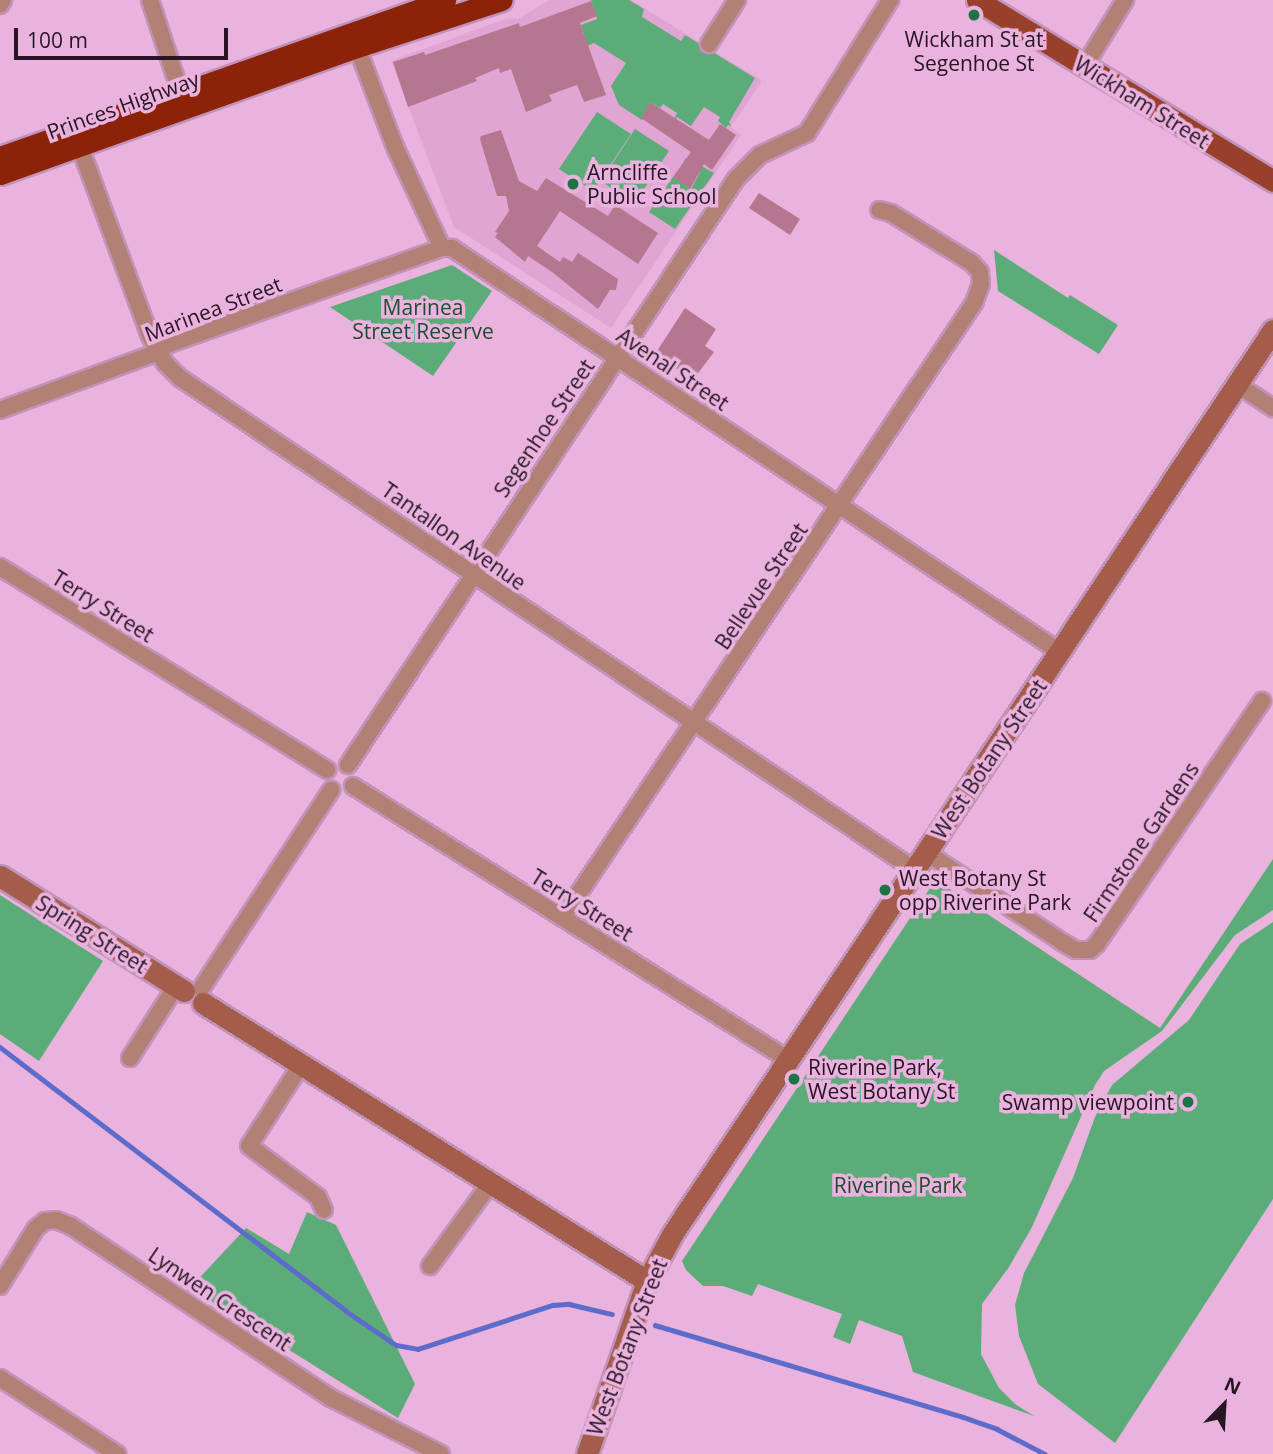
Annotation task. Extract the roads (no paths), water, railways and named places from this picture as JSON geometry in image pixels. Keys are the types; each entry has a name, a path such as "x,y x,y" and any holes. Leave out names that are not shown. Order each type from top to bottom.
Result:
{"highway":[{"name":"Princes Highway","path":"0,157 180,91 445,0"},
{"name":"Princes Highway","path":"0,174 358,47 502,0"}],"main road":[{"name":"Wickham Street","path":"977,0 1273,181"},
{"name":"West Botany Street","path":"587,1454 648,1281 673,1233 1273,330"},
{"name":"Spring Street","path":"0,876 648,1281"}],"street":[{"path":"0,5 3,0"},
{"path":"150,0 180,91"},
{"path":"709,44 737,0"},
{"name":"Segenhoe Street","path":"348,765 746,166 773,148 807,133 890,0"},
{"path":"1084,67 1125,0"},
{"path":"358,47 395,147 442,248"},
{"name":"Tantallon Avenue","path":"80,147 150,337 180,378 693,723 921,862"},
{"name":"Bellevue Street","path":"563,918 840,506 967,315 978,294 981,272 972,263 891,213 878,210"},
{"name":"Avenal Street","path":"442,248 452,248 1060,652"},
{"name":"Marinea Street","path":"0,410 158,351 169,344 442,248"},
{"path":"1238,385 1273,408"},
{"name":"Terry Street","path":"0,567 327,770"},
{"name":"Firmstone Gardens","path":"921,862 1076,950 1090,950 1097,944 1262,701"},
{"path":"336,763 348,765 354,772 353,786 345,792 331,790 325,780 327,770 336,763"},
{"name":"Terry Street","path":"353,786 789,1060"},
{"path":"130,1058 191,993 331,790"},
{"path":"301,1065 248,1146 318,1197 324,1210"},
{"path":"430,1266 490,1184"},
{"name":"Lynwen Crescent","path":"0,1286 36,1228 45,1221 56,1220 71,1226 331,1398 441,1454"},
{"path":"0,1378 117,1454"}],"waterway":[{"path":"0,1047 346,1311 396,1345 418,1349 553,1305 569,1304 612,1314"},
{"path":"655,1325 963,1417 997,1429 1045,1454"}],"place":[{"name":"Wickham St at Segenhoe St","path":"974,15"},
{"name":"Arncliffe Public School","path":"573,184"},
{"name":"West Botany St opp Riverine Park","path":"885,890"},
{"name":"Riverine Park, West Botany St","path":"794,1079"},
{"name":"Swamp viewpoint","path":"1188,1102"}],"park label":[{"name":"Marinea Street Reserve","path":"423,319"},
{"name":"Riverine Park","path":"898,1185"}]}
